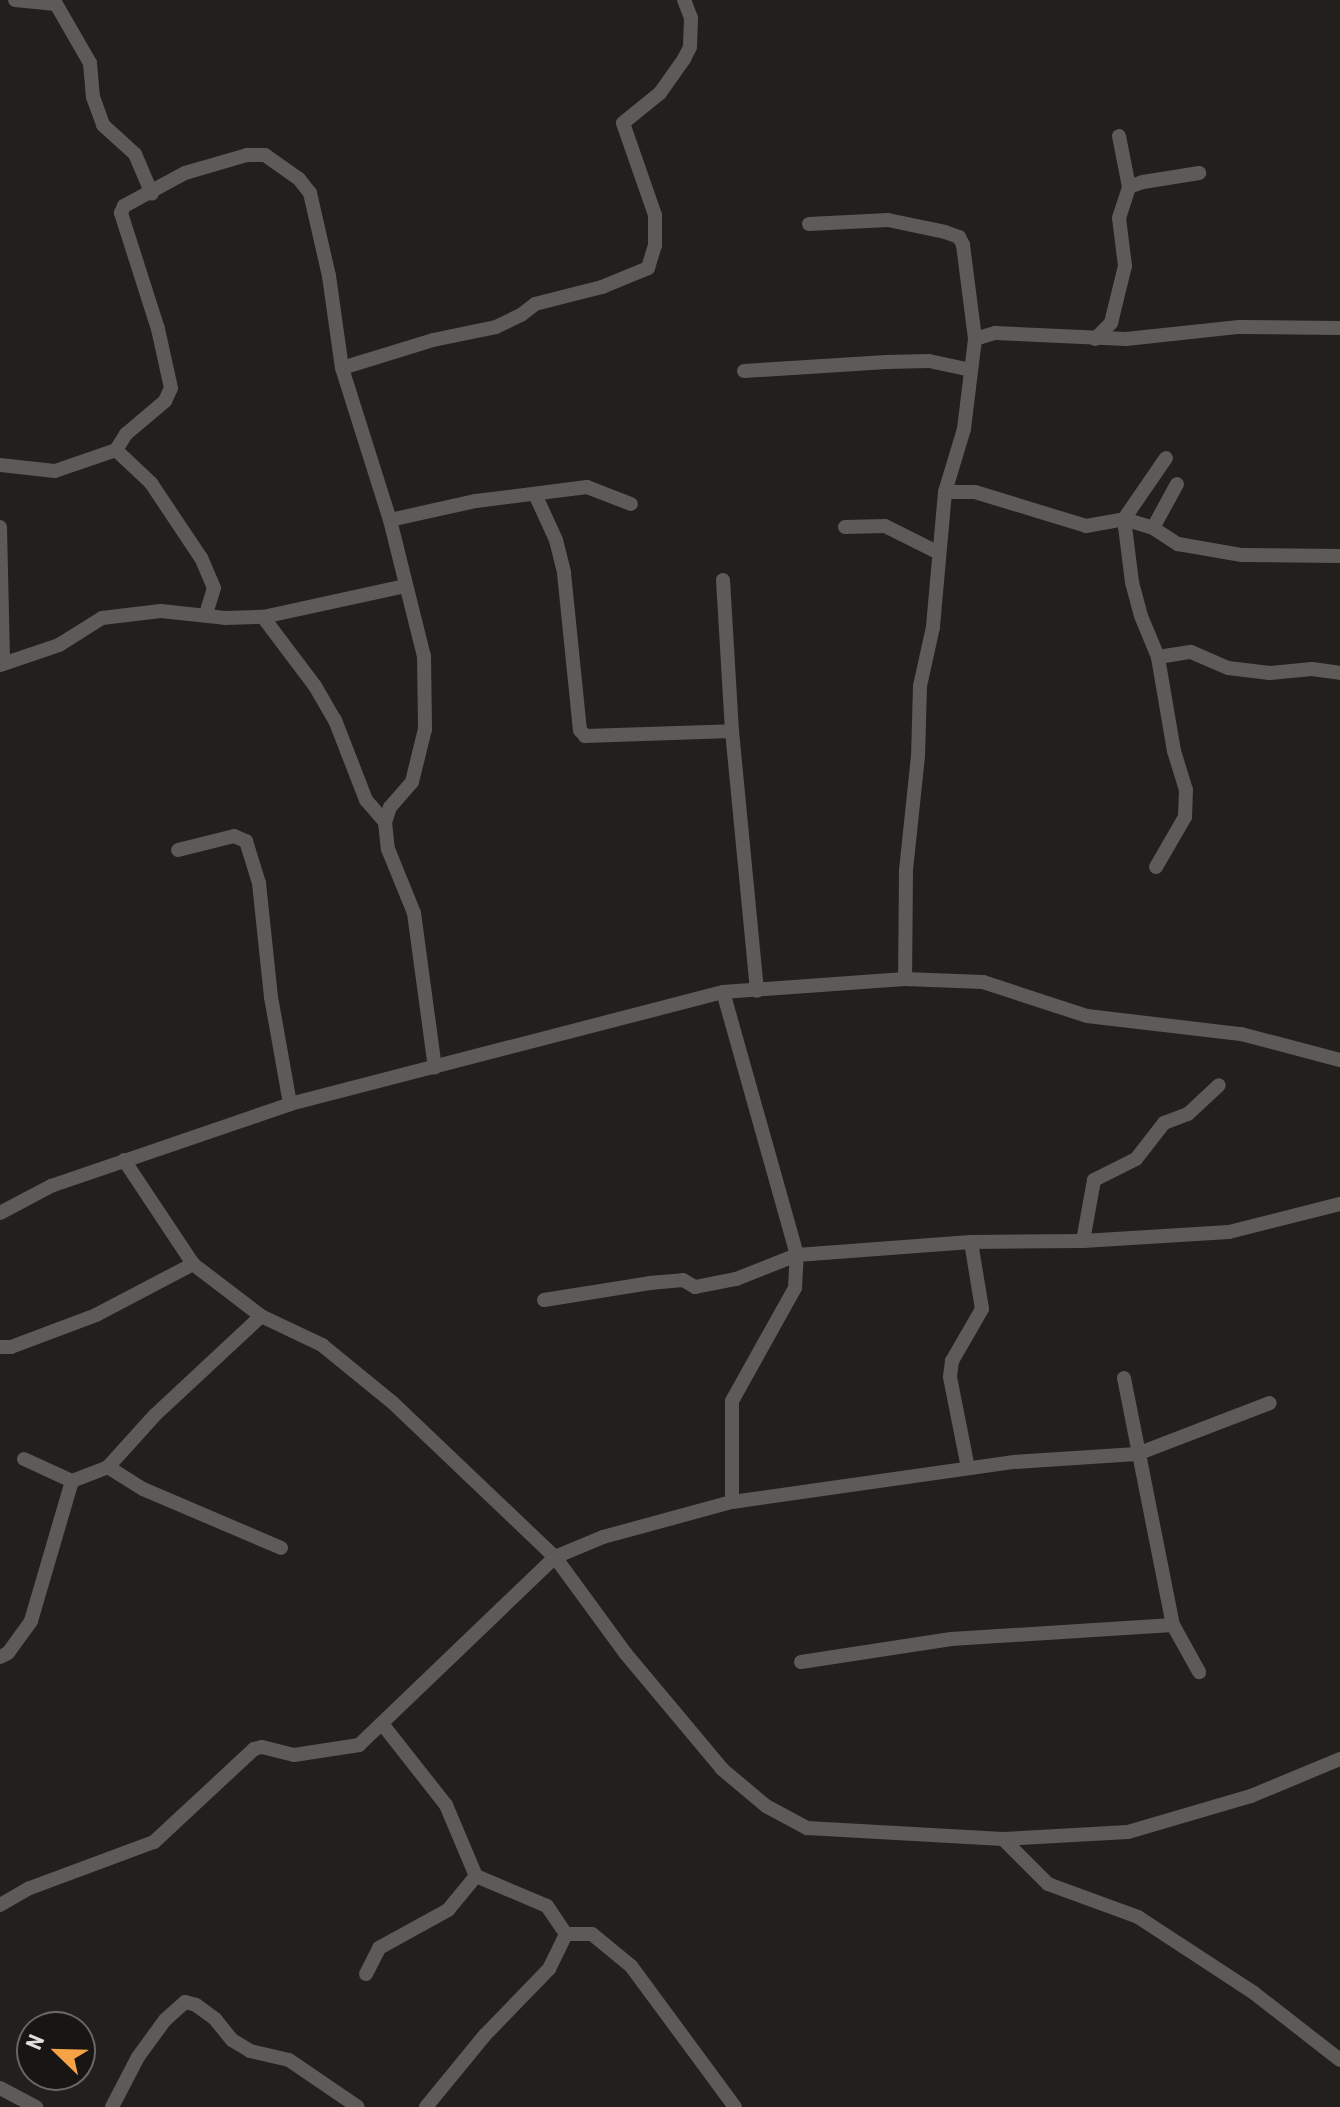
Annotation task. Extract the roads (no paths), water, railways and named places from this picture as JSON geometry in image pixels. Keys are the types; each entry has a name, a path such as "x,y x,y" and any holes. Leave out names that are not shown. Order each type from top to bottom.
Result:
{"street":[{"path":"15,0 55,2 90,63 93,97 103,125 135,154 152,194"},
{"path":"342,368 433,340 496,327 535,304 602,287 648,268 655,245 655,215 623,123 660,93 690,47 691,18 684,0"},
{"path":"1095,339 1111,323 1125,266 1119,218 1129,187 1119,136"},
{"path":"0,465 55,471 116,450 126,434 165,401 171,388 158,329 121,213 124,206 152,194 185,173 247,155 265,155 299,179 310,193 322,239 342,368 390,520 424,656 425,729 412,782 390,807 385,822 388,849 414,913 435,1068"},
{"path":"1129,187 1199,173"},
{"path":"809,224 888,220 959,237 975,339 964,429 945,492 933,627 920,686 918,756 906,870 905,979"},
{"path":"975,339 995,333 1095,339 1239,327 1340,328"},
{"path":"744,371 929,361 971,370"},
{"path":"116,450 151,483 201,558 214,588 206,614"},
{"path":"1156,867 1185,817 1186,790 1174,751 1158,657 1135,593 1124,519 1166,458"},
{"path":"1153,528 1177,484"},
{"path":"390,520 476,501 587,487 631,504"},
{"path":"945,492 975,492 1086,526 1124,519 1153,528 1178,544 1242,555 1340,556"},
{"path":"535,494 556,540 564,573 580,730 585,736 732,731"},
{"path":"845,527 885,526 939,553"},
{"path":"0,527 2,664 59,645 102,618 161,611 225,618 263,617 405,586"},
{"path":"723,580 732,731 757,991"},
{"path":"263,617 315,686 335,720 366,800 385,822"},
{"path":"1158,657 1191,652 1228,668 1270,673 1312,669 1340,673"},
{"path":"178,850 234,836 246,841 259,883 271,997 290,1104"},
{"path":"0,1213 51,1186 290,1104 723,992 905,979 983,982 1087,1016 1241,1034 1340,1060"},
{"path":"723,992 797,1255 795,1288 732,1401 732,1502"},
{"path":"1083,1241 1094,1180 1136,1159 1164,1123 1188,1114 1219,1085"},
{"path":"124,1160 193,1264 261,1316 322,1345 357,1373 555,1557 626,1654 722,1769 766,1806 807,1828 1003,1839 1128,1832 1251,1796 1340,1759"},
{"path":"544,1300 613,1286 683,1280 695,1287 736,1279 797,1255 971,1242 1083,1241 1229,1232 1340,1204"},
{"path":"968,1468 950,1377 952,1361 982,1309 971,1242"},
{"path":"0,1347 11,1347 96,1315 193,1264"},
{"path":"24,1459 72,1481 108,1467 155,1415 261,1316"},
{"path":"1124,1378 1173,1625 1199,1672"},
{"path":"0,1905 30,1888 154,1842 254,1749 262,1747 294,1755 327,1748 349,1748 383,1725 555,1557 603,1537 732,1502 968,1468 1137,1454 1270,1403"},
{"path":"108,1467 143,1489 281,1548"},
{"path":"0,1657 8,1653 31,1621 72,1481"},
{"path":"801,1662 951,1639 1173,1625"},
{"path":"383,1725 446,1805 476,1876 547,1906 566,1934"},
{"path":"1003,1839 1048,1884 1138,1917 1254,1993 1340,2060"},
{"path":"366,1974 379,1948 448,1910 476,1876"},
{"path":"426,2107 485,2035 549,1969 566,1934"},
{"path":"566,1934 592,1934 631,1966 735,2107"},
{"path":"112,2107 138,2057 165,2020 185,2002 196,2005 215,2019 241,2046 272,2058 289,2060 358,2107"},
{"path":"0,2088 36,2107"}]}
